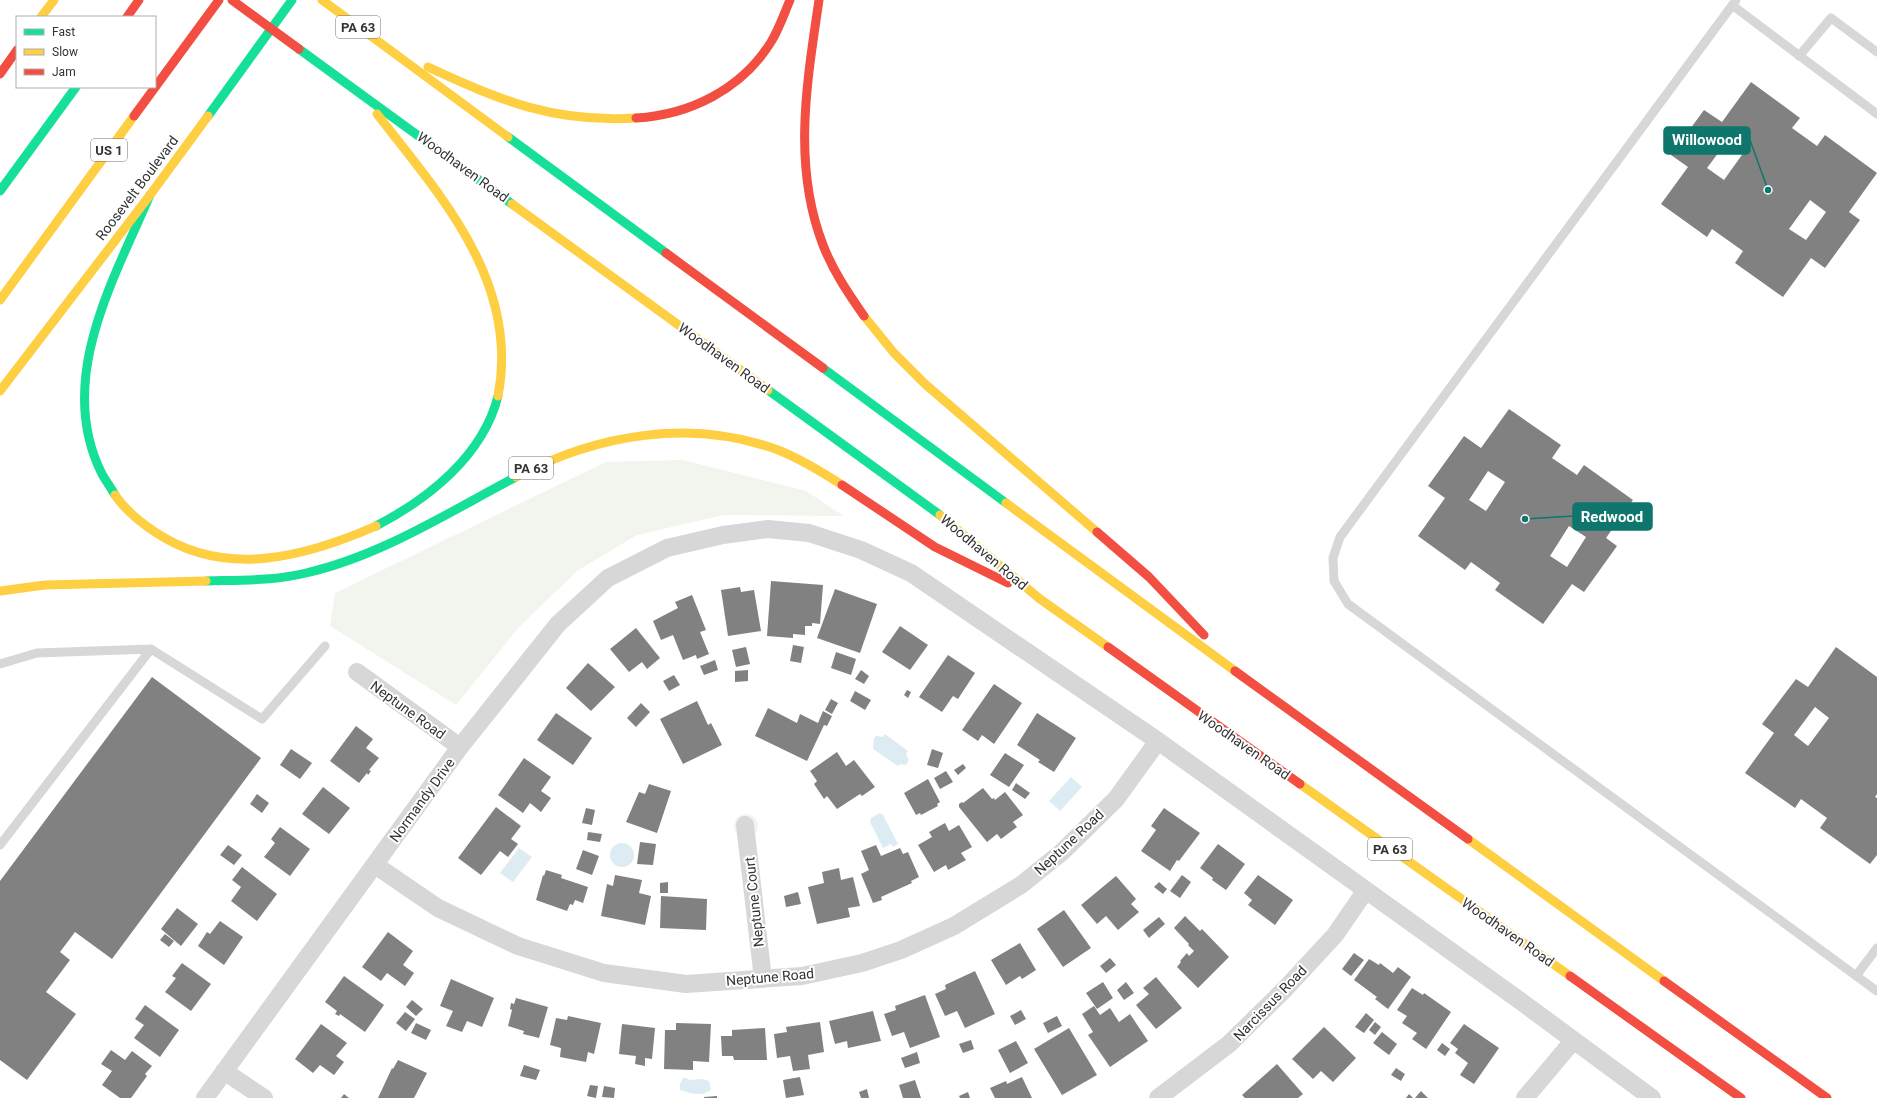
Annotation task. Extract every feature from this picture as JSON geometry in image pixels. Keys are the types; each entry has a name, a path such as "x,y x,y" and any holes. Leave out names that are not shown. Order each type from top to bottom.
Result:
{"highway":[{"path":"42,16 54,0"},
{"path":"128,16 139,0"},
{"name":"US 1","path":"156,86 219,0"},
{"name":"Woodhaven Road","path":"232,0 945,519 1040,599 1741,1098"},
{"name":"Roosevelt Boulevard","path":"0,391 150,195 292,0"},
{"name":"PA 63","path":"322,0 1243,677 1827,1098"},
{"path":"386,48 468,85 535,110 578,117 620,120 646,118 670,114 694,107 715,96 736,82 753,66 767,48 778,30 790,0"},
{"path":"818,0 804,112 806,173 810,202 817,229 826,254 849,295 879,337 924,383 1150,579 1243,677"},
{"path":"0,74 16,51"},
{"path":"0,191 75,88"},
{"name":"US 1","path":"0,300 155,88"},
{"path":"150,195 106,298 95,328 88,354 85,378 85,402 90,443 100,470 118,500 133,516 168,540 189,550 211,556 233,559 253,559 302,552 351,538 375,527 400,514 422,498 448,475 477,443 487,427 494,410 500,382 502,347 500,325 489,286 475,252 460,223 362,94"},
{"name":"PA 63","path":"0,591 45,585 254,580 280,578 307,573 332,566 384,546 540,464 563,454 618,438 648,434 679,433 709,434 738,439 768,447 810,466 937,548 1040,599"}],"street":[{"name":"Normandy Drive","path":"204,1098 460,747 558,624 608,578 667,548 723,535 768,529 809,533 862,550 911,573 1158,741"},
{"name":"Neptune Road","path":"357,672 460,747"},
{"path":"1158,741 1519,1000 1652,1098"},
{"name":"Neptune Road","path":"375,864 438,908 518,946 604,973 686,984 802,976 862,963 901,950 954,926 1014,889 1062,852 1116,799 1158,741"},
{"name":"Neptune Court","path":"745,825 763,979"},
{"name":"Narcissus Road","path":"1158,1098 1229,1044 1285,989 1334,935 1366,890"},
{"path":"1525,1098 1572,1040"},
{"path":"224,1071 264,1098"}],"lane":[{"path":"1877,114 1799,56 1734,3 1340,537 1333,558 1334,581 1348,604 1877,991"},
{"path":"1799,56 1831,18 1877,52"},
{"path":"0,664 37,653 150,649 262,719 325,646"},
{"path":"0,845 150,649"},
{"path":"1856,976 1877,948"}],"shaded area":[{"path":"683,460 806,491 844,516 724,515 637,535 577,571 519,627 456,705 330,626 335,593 606,462"},
{"path":"885,734 908,751 906,755 909,760 906,765 900,764 898,766 873,749 874,739 876,736 883,737"},
{"path":"1071,777 1082,787 1060,811 1049,801"},
{"path":"880,813 883,815 898,844 893,847 891,844 883,848 870,822 871,818"},
{"path":"746,814 755,817 758,826 755,835 746,838 737,835 734,826 737,817"},
{"path":"622,843 631,846 634,855 631,864 622,867 613,864 610,855 613,846"},
{"path":"519,848 532,857 513,882 500,873"},
{"path":"683,1078 687,1078 689,1080 702,1079 709,1081 711,1089 708,1092 700,1094 680,1090 680,1084"}],"building":[{"path":"1751,82 1800,118 1792,128 1817,146 1825,135 1877,173 1849,212 1860,220 1825,268 1811,258 1783,297 1735,263 1743,251 1712,229 1707,237 1661,204 1688,167 1671,155 1704,110 1722,122","holes":["1728,140 1744,152 1724,180 1707,168","1810,200 1826,212 1806,240 1789,229"]},
{"path":"1509,409 1561,445 1552,458 1577,475 1584,465 1633,500 1606,538 1617,546 1584,592 1572,584 1543,624 1495,590 1500,583 1471,562 1465,570 1418,536 1445,498 1428,486 1464,436 1481,448","holes":["1488,471 1505,482 1486,511 1469,500","1569,526 1586,537 1567,567 1550,556"]},
{"path":"771,581 823,585 820,624 812,623 812,626 805,626 805,635 793,634 793,638 767,636"},
{"path":"740,587 741,592 754,590 761,631 728,636 721,590"},
{"path":"835,589 877,604 860,653 817,638"},
{"path":"692,595 706,630 700,632 709,654 697,659 696,655 683,660 673,635 661,640 653,621 678,608 675,602"},
{"path":"900,626 928,645 910,670 882,652"},
{"path":"636,628 660,658 647,669 642,662 629,672 610,649"},
{"path":"793,645 804,647 801,663 790,661"},
{"path":"746,647 750,664 736,667 732,650"},
{"path":"1836,647 1877,677 1877,794 1875,797 1877,798 1877,855 1870,864 1820,828 1827,818 1801,799 1795,808 1745,773 1774,733 1762,724 1796,679 1808,687","holes":["1815,707 1829,718 1808,746 1794,735"]},
{"path":"836,652 856,659 851,675 831,668"},
{"path":"948,655 975,673 958,699 953,696 942,712 919,697"},
{"path":"715,660 718,670 704,675 700,666"},
{"path":"588,663 615,687 591,711 566,688"},
{"path":"748,670 748,681 735,682 735,671"},
{"path":"861,670 869,676 864,684 855,679"},
{"path":"674,675 680,685 669,691 663,681"},
{"path":"152,677 261,758 112,959 75,932 60,952 70,960 46,992 76,1014 27,1080 0,1060 0,881"},
{"path":"994,684 1022,703 994,744 982,735 978,741 962,730"},
{"path":"907,690 911,692 908,698 904,695"},
{"path":"855,691 871,700 865,710 850,701"},
{"path":"831,699 838,703 832,714 825,710"},
{"path":"697,701 708,725 711,723 722,745 683,764 660,719"},
{"path":"641,703 650,712 636,727 627,718"},
{"path":"768,708 797,723 800,714 818,723 823,711 832,716 827,726 824,725 807,761 755,736"},
{"path":"556,713 592,738 573,765 537,740"},
{"path":"1037,713 1076,738 1054,772 1038,762 1040,760 1017,745"},
{"path":"356,726 373,739 366,748 379,758 369,770 371,771 368,775 367,773 359,783 330,761"},
{"path":"291,749 312,763 300,779 280,765"},
{"path":"932,749 943,753 938,768 927,765"},
{"path":"837,752 846,766 854,760 875,787 862,796 860,794 837,809 827,796 824,799 814,784 817,781 810,771"},
{"path":"1005,753 1024,765 1009,787 990,775"},
{"path":"524,758 551,777 541,791 551,798 541,812 530,803 523,813 498,795"},
{"path":"963,764 966,768 958,775 954,770"},
{"path":"946,771 953,782 940,789 934,778"},
{"path":"928,779 940,802 937,804 938,806 921,815 920,813 916,815 904,793"},
{"path":"1016,783 1030,793 1025,799 1012,790"},
{"path":"649,784 671,791 657,833 626,822 639,792 645,794"},
{"path":"323,787 350,808 329,834 302,814"},
{"path":"983,788 992,799 994,798 995,800 1005,792 1023,815 1013,822 1017,827 1001,839 997,834 987,842 959,807 959,804 962,802 963,803"},
{"path":"257,794 269,803 262,813 250,804"},
{"path":"496,807 521,826 511,839 518,844 508,857 500,851 481,875 458,858"},
{"path":"586,808 595,810 592,825 582,823"},
{"path":"1164,808 1200,833 1179,861 1177,860 1170,871 1141,851 1156,830 1151,826"},
{"path":"945,823 949,831 959,825 972,847 961,853 966,860 948,870 946,865 934,872 918,845 932,837 929,832"},
{"path":"280,827 310,849 290,876 264,857 275,843 271,839"},
{"path":"588,832 602,834 600,842 587,840"},
{"path":"640,842 656,844 653,865 637,864"},
{"path":"1218,844 1245,864 1226,890 1212,880 1213,878 1200,868"},
{"path":"228,845 242,855 234,865 220,855"},
{"path":"876,845 881,856 900,848 903,854 908,852 919,877 911,881 912,883 881,897 882,900 873,903 861,874 869,870 861,851"},
{"path":"583,850 599,856 592,875 576,869"},
{"path":"242,867 277,894 257,921 231,901 241,887 232,880"},
{"path":"839,868 841,880 853,877 860,906 848,908 850,917 817,924 808,887 824,883 822,872"},
{"path":"546,870 562,875 561,878 588,887 583,903 575,900 573,905 570,904 567,911 536,900 543,875 544,876"},
{"path":"615,875 642,880 639,893 651,896 645,925 601,916 607,884 613,886"},
{"path":"1182,875 1191,882 1180,898 1170,891"},
{"path":"1258,875 1293,900 1275,925 1248,905 1252,900 1244,893"},
{"path":"1116,876 1136,899 1131,904 1139,912 1118,930 1106,916 1097,924 1081,905"},
{"path":"668,882 668,893 660,893 660,883"},
{"path":"1159,882 1167,889 1163,894 1154,887"},
{"path":"798,892 801,904 786,907 784,896"},
{"path":"661,896 707,899 706,930 660,928"},
{"path":"177,908 198,924 181,946 161,929"},
{"path":"1064,910 1091,948 1063,967 1037,929"},
{"path":"1185,916 1200,931 1202,929 1229,957 1198,988 1177,967 1187,953 1189,956 1194,951 1174,928"},
{"path":"1159,917 1165,924 1149,938 1143,930"},
{"path":"220,921 243,937 224,965 198,946 207,932 210,934"},
{"path":"388,932 413,951 403,965 414,973 405,986 387,973 381,981 362,967"},
{"path":"165,934 174,941 169,947 160,940"},
{"path":"1020,943 1036,970 1022,979 1020,976 1006,985 991,960"},
{"path":"1354,953 1364,960 1351,976 1342,969"},
{"path":"1110,958 1116,965 1106,973 1100,966"},
{"path":"1369,959 1379,965 1380,963 1393,973 1398,967 1411,977 1388,1009 1375,999 1377,997 1354,980"},
{"path":"182,963 211,984 191,1011 165,992 176,978 172,976"},
{"path":"975,971 995,1014 965,1028 957,1011 945,1016 935,994 946,989 945,985"},
{"path":"344,976 384,1005 365,1032 340,1014 339,1016 335,1014 337,1011 325,1002"},
{"path":"1156,977 1182,1008 1156,1029 1136,1005 1149,994 1143,988"},
{"path":"451,979 494,998 482,1027 467,1021 462,1032 446,1026 453,1011 440,1006"},
{"path":"1103,982 1113,998 1097,1009 1086,993"},
{"path":"1126,982 1134,993 1124,1000 1117,990"},
{"path":"1412,988 1423,995 1424,993 1451,1012 1426,1049 1412,1039 1417,1033 1402,1023 1407,1016 1397,1010"},
{"path":"925,995 940,1037 910,1048 904,1032 892,1036 884,1014 896,1010 895,1006"},
{"path":"516,998 548,1007 539,1038 523,1034 524,1031 508,1026 512,1010 510,1009 511,1003 514,1004"},
{"path":"412,1000 423,1009 416,1016 406,1007"},
{"path":"145,1005 179,1030 160,1057 134,1038 144,1025 135,1019"},
{"path":"1094,1006 1100,1015 1110,1008 1119,1022 1130,1014 1148,1041 1110,1067 1088,1035 1093,1032 1082,1014"},
{"path":"1021,1010 1026,1019 1015,1025 1010,1016"},
{"path":"873,1011 881,1041 848,1048 847,1041 835,1044 829,1021"},
{"path":"405,1012 415,1019 406,1031 396,1023"},
{"path":"1366,1013 1374,1020 1364,1033 1355,1027"},
{"path":"568,1016 601,1023 594,1054 588,1052 586,1062 560,1057 561,1048 550,1045 556,1018 567,1020"},
{"path":"1057,1016 1062,1026 1048,1033 1043,1023"},
{"path":"820,1022 824,1052 808,1055 810,1069 793,1071 790,1056 777,1058 774,1034 787,1032 786,1027"},
{"path":"1375,1022 1381,1027 1375,1035 1369,1030"},
{"path":"416,1023 431,1030 426,1040 411,1033"},
{"path":"676,1023 711,1024 709,1062 693,1061 693,1070 664,1069 665,1030 676,1030"},
{"path":"321,1024 347,1043 336,1056 344,1062 334,1075 320,1065 313,1073 295,1059"},
{"path":"622,1024 655,1028 652,1059 645,1058 645,1066 635,1064 636,1056 619,1054"},
{"path":"1464,1024 1499,1048 1474,1084 1460,1075 1468,1063 1455,1053 1458,1049 1450,1043"},
{"path":"1324,1027 1356,1058 1333,1082 1321,1071 1313,1079 1292,1059"},
{"path":"765,1028 767,1060 734,1060 733,1056 722,1056 721,1036 732,1036 732,1030"},
{"path":"1069,1028 1097,1075 1062,1095 1034,1049"},
{"path":"1382,1032 1397,1044 1389,1055 1373,1043"},
{"path":"971,1040 974,1049 963,1053 959,1044"},
{"path":"1016,1041 1028,1063 1010,1073 998,1050"},
{"path":"1442,1043 1450,1049 1445,1056 1437,1050"},
{"path":"111,1050 125,1060 132,1051 152,1066 145,1074 147,1076 131,1098 120,1098 102,1085 112,1071 101,1064"},
{"path":"917,1052 920,1063 905,1068 901,1058"},
{"path":"398,1060 427,1073 414,1098 378,1098 392,1068 393,1069"},
{"path":"1277,1064 1303,1094 1298,1098 1245,1098 1242,1095"},
{"path":"524,1065 540,1070 536,1080 520,1076"},
{"path":"1396,1068 1405,1074 1401,1081 1391,1075"},
{"path":"800,1077 804,1095 786,1098 783,1080"},
{"path":"1022,1077 1032,1098 995,1098 990,1088 1006,1081 1007,1084"},
{"path":"915,1080 921,1098 903,1098 899,1085"},
{"path":"590,1085 598,1086 596,1098 587,1096"},
{"path":"604,1086 615,1088 614,1098 602,1097"},
{"path":"867,1089 869,1098 861,1098 859,1092"},
{"path":"1421,1091 1428,1098 1415,1098"},
{"path":"968,1092 970,1098 960,1098 959,1096"},
{"path":"344,1094 349,1098 341,1098"},
{"path":"1409,1094 1413,1098 1406,1098"},
{"path":"717,1096 717,1098 704,1098 704,1097"}],"traffic: fast":[{"path":"208,116 292,0"},
{"path":"299,49 512,204"},
{"path":"0,191 75,88"},
{"path":"508,137 666,253"},
{"path":"115,495 102,474 89,439 84,403 87,368 94,332 106,297 150,195"},
{"path":"823,368 1006,503"},
{"path":"768,390 940,515"},
{"path":"376,526 415,503 451,473 467,456 480,438 491,418 498,396"},
{"path":"206,581 257,580 294,576 361,556 414,532 516,477"}],"traffic: slow":[{"path":"42,16 54,0"},
{"path":"322,0 508,137"},
{"path":"428,67 504,99 553,113 607,119 636,118"},
{"path":"377,114 449,209 470,243 486,279 497,316 502,355 498,396"},
{"path":"0,300 134,116"},
{"path":"0,391 150,195 208,116"},
{"path":"512,204 768,390"},
{"path":"864,316 894,353 925,384 1097,532"},
{"path":"516,477 547,462 579,450 612,441 645,435 678,433 712,435 745,440 778,450 803,462 842,485"},
{"path":"115,495 128,511 144,524 182,547 209,555 237,559 265,558 293,554 321,547 376,526"},
{"path":"1006,503 1235,671"},
{"path":"940,515 1040,599 1108,647"},
{"path":"0,591 45,585 206,581"},
{"path":"1300,784 1570,976"},
{"path":"1468,839 1664,981"}],"traffic: jam":[{"path":"128,16 139,0"},
{"path":"156,86 219,0"},
{"path":"232,0 299,49"},
{"path":"636,118 656,116 695,105 730,86 759,59 771,42 790,0"},
{"path":"819,0 810,62 805,123 805,154 808,184 813,215 827,255 841,282 864,316"},
{"path":"0,74 16,51"},
{"path":"134,116 155,88"},
{"path":"666,253 823,368"},
{"path":"842,485 935,547 1008,583"},
{"path":"1097,532 1149,577 1204,635"},
{"path":"1108,647 1300,784"},
{"path":"1235,671 1468,839"},
{"path":"1570,976 1741,1098"},
{"path":"1664,981 1827,1098"}],"place":[{"name":"Willowood","path":"1768,190"},
{"name":"Redwood","path":"1525,519"}]}
